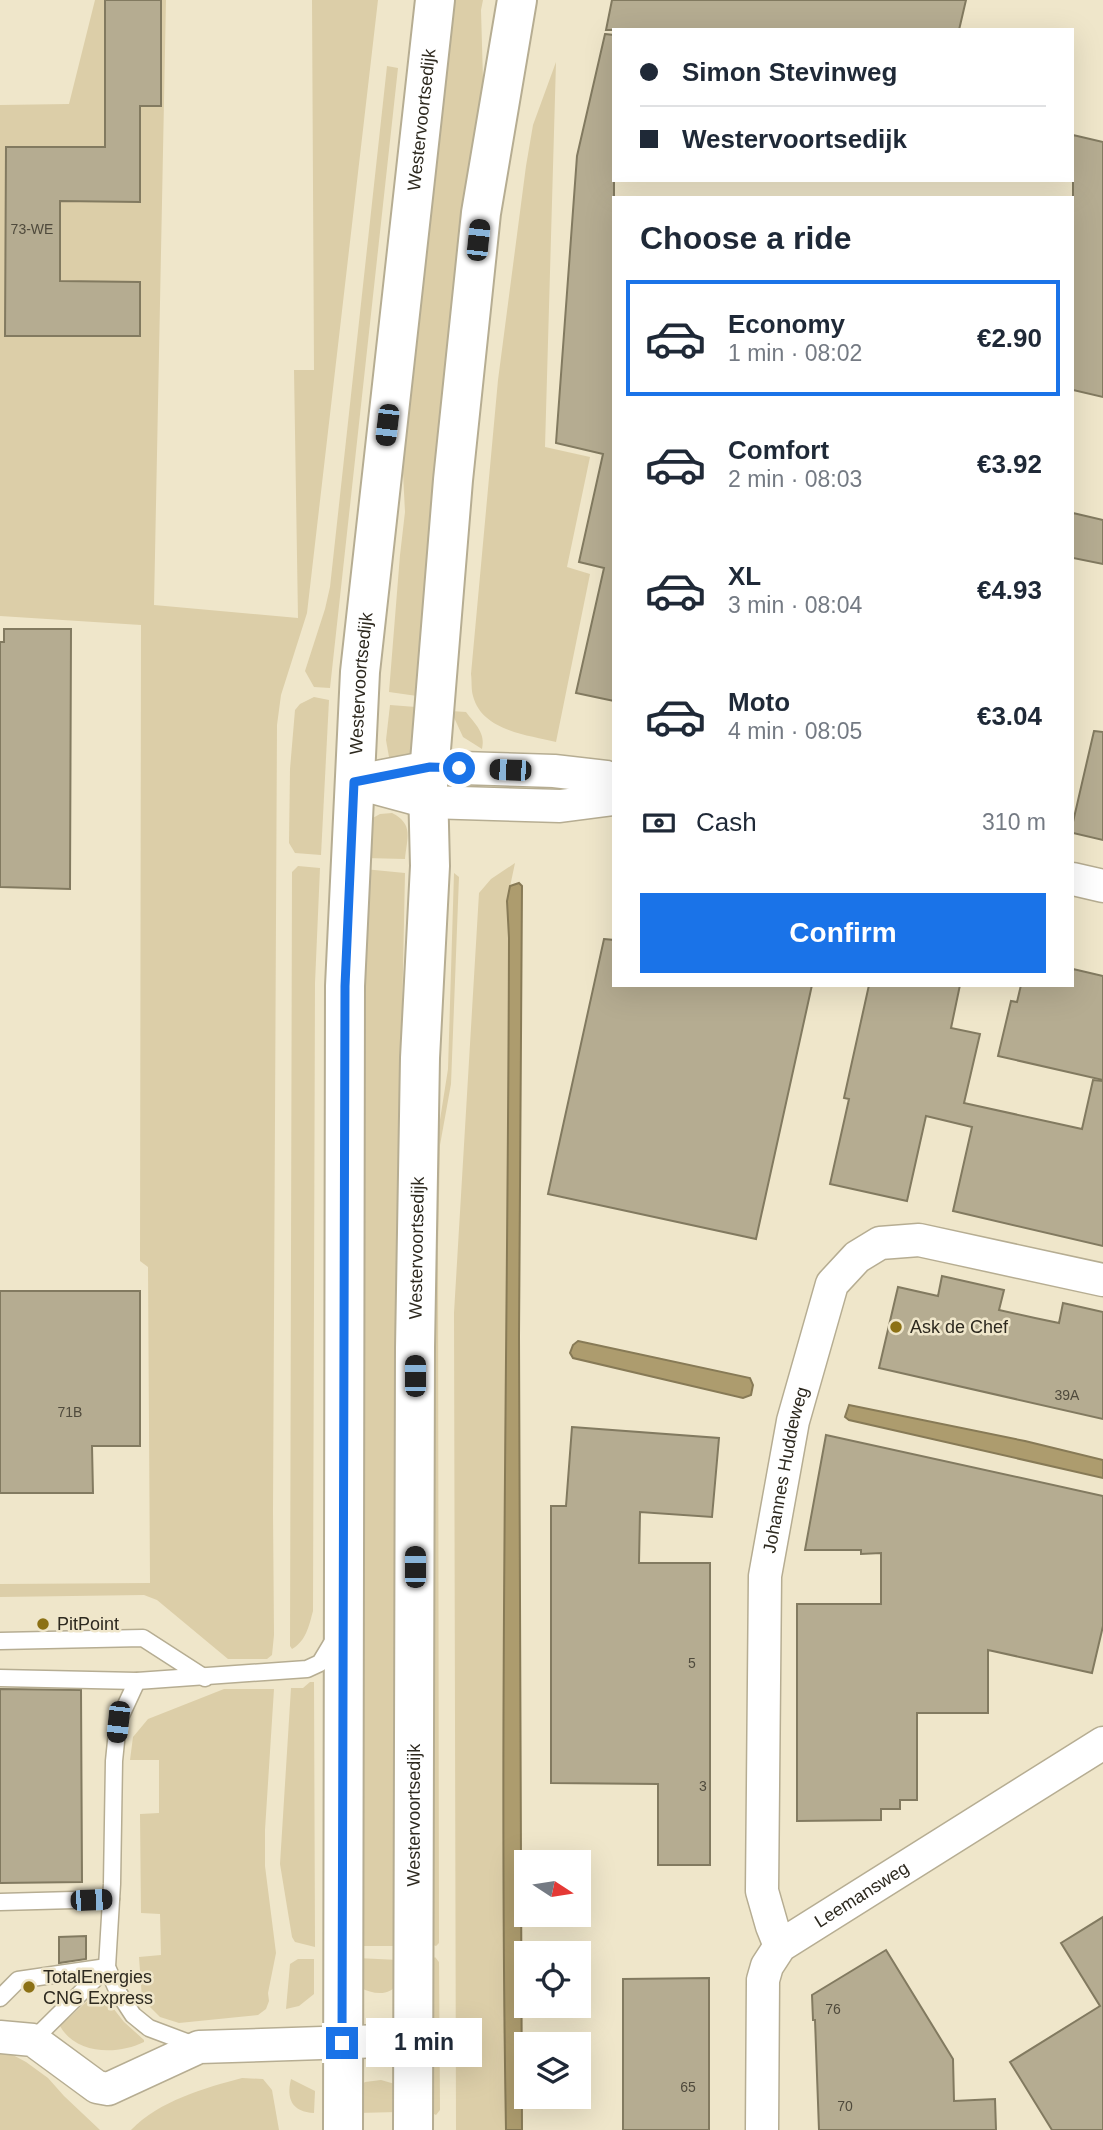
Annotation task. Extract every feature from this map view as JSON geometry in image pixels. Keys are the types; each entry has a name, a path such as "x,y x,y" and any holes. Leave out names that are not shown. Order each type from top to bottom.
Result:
{"main road":[{"name":"Westervoortsedijk","path":"343,2130 345,986 360,672 435,0"},
{"name":"Westervoortsedijk","path":"413,2130 415,1348 420,1058 430,866 429,785 453,480 481,213 517,0"}],"street":[{"path":"354,782 429,785 554,771 612,779"},
{"path":"429,785 486,804 560,806 612,799"},
{"path":"1074,879 1103,886"},
{"name":"Johannes Huddeweg","path":"780,1946 762,1891 765,1576 793,1421 832,1284 857,1257 880,1243 919,1240 1103,1280"},
{"name":"Leemansweg","path":"780,1946 1103,1743"},
{"path":"762,2130 763,1980 767,1966 780,1946"},
{"path":"0,2037 33,2040 97,2087 108,2089 199,2047 278,2042 414,2040"}],"lane":[{"path":"0,1678 137,1681 307,1669 320,1663 342,1627"},
{"path":"0,1641 143,1638 205,1678"},
{"path":"137,1681 118,1722 114,1761 107,1967 118,1992 133,2015 149,2028 199,2047"},
{"path":"0,1902 111,1899"},
{"path":"0,1998 18,1980 107,1967"},
{"path":"33,2040 107,1967"}],"shaded area":[{"path":"95,0 166,0 154,605 298,618 294,370 314,370 312,0 378,0 307,613 281,695 277,725 274,1635 272,1655 267,1659 228,1659 157,1600 144,1595 0,1597 0,1584 150,1583 148,1267 140,1261 141,625 0,616 0,105 69,104"},
{"path":"452,0 483,0 483,80 425,573 417,696 389,692 405,512 400,414"},
{"path":"556,62 545,447 590,457 567,567 590,574 556,742 507,730 486,717 473,696 471,674 498,380 526,166 533,125"},
{"path":"387,66 398,68 330,688 314,687 305,671 330,587"},
{"path":"314,697 329,700 321,855 295,853 289,843 290,769 295,710 300,704"},
{"path":"390,705 416,707 411,756 397,762 389,757 386,740"},
{"path":"451,711 466,712 481,733 482,749 463,737"},
{"path":"392,813 404,822 408,832 405,859 365,858 371,819 380,814"},
{"path":"515,863 507,901 509,938 504,1832 506,2130 456,2130 454,1313 479,893 491,879"},
{"path":"298,866 320,868 315,983 313,1611 304,1637 292,1649 292,872"},
{"path":"364,869 405,873 398,1209 401,1455 399,1946 357,1946"},
{"path":"454,873 459,877 451,1084 440,1145 438,1247 439,1943 436,1946 433,1945 433,1164 448,1069"},
{"path":"519,883 522,886 519,1337 521,1850 514,1850 514,1927 521,1927 521,1941 514,1941 514,2018 522,2018 522,2032 514,2032 514,2109 522,2109 522,2130 506,2130 504,1981 504,1534 509,938 507,901 510,886"},
{"path":"578,1341 750,1378 753,1385 751,1395 743,1398 573,1358 570,1353"},
{"path":"849,1405 1103,1460 1103,1478 849,1420 845,1417"},
{"path":"314,1682 315,1947 295,1942 292,1937 280,1864 291,1688 303,1688"},
{"path":"224,1689 274,1689 265,1866 276,1953 268,1993 269,2001 266,2009 258,2015 179,2023 160,2017 142,1999 139,1957 161,1955 160,1914 141,1913 140,1814 159,1813 159,1760 130,1760 133,1737 148,1719"},
{"path":"435,1957 439,1962 440,2110 436,2115 433,1959"},
{"path":"357,1958 399,1960 397,1983 390,1991 381,1993 361,1988"},
{"path":"298,1959 314,1959 314,1994 299,2006 286,2009 290,1964"},
{"path":"96,1993 102,1994 144,2042 122,2049 98,2050 76,2043 67,2036 60,2026"},
{"path":"0,2048 48,2078 100,2130 0,2130"},
{"path":"242,2078 263,2079 272,2090 279,2130 131,2130 168,2103"},
{"path":"291,2079 315,2091 314,2113 300,2110 292,2103 289,2093"},
{"path":"381,2080 395,2084 398,2112 357,2113 358,2088 365,2082"}],"building":[{"path":"105,0 161,0 161,106 140,106 140,202 60,201 60,281 140,282 140,336 5,336 6,147 105,147"},
{"path":"612,0 966,0 959,28 606,30"},
{"path":"605,34 612,35 612,701 576,693 604,568 579,562 603,454 556,443 577,156"},
{"path":"1074,135 1103,142 1103,397 1074,390"},
{"path":"1074,513 1103,520 1103,564 1074,558"},
{"path":"4,629 71,629 70,889 0,887 0,642 4,642"},
{"path":"1094,731 1103,732 1103,840 1074,833 1074,818"},
{"path":"604,939 612,940 612,987 812,987 756,1239 548,1194"},
{"path":"1074,969 1103,976 1103,1080 998,1056 1011,1001 1017,1002 1021,987 1074,987"},
{"path":"869,987 960,987 951,1028 980,1034 964,1103 1082,1129 1093,1080 1103,1081 1103,1246 953,1211 972,1127 926,1116 907,1201 830,1184 849,1099 844,1098"},
{"path":"942,1276 1004,1290 999,1310 1059,1323 1063,1303 1103,1312 1103,1419 879,1368 898,1287 938,1296"},
{"path":"0,1291 140,1291 140,1446 92,1446 93,1493 0,1493"},
{"path":"572,1427 719,1438 712,1517 640,1512 639,1563 710,1563 710,1865 658,1865 658,1784 551,1783 551,1506 566,1506"},
{"path":"826,1435 1103,1496 1103,1626 1092,1673 988,1650 988,1713 917,1713 917,1800 900,1800 900,1809 881,1809 881,1820 797,1821 797,1604 881,1604 881,1553 861,1554 861,1550 805,1550"},
{"path":"0,1689 81,1690 82,1882 0,1883"},
{"path":"1103,1917 1103,2130 1052,2130 1010,2062 1100,2006 1061,1943"},
{"path":"86,1936 86,1959 59,1963 59,1937"},
{"path":"886,1950 953,2059 954,2101 995,2099 996,2130 819,2130 812,1995"},
{"path":"709,1978 709,2130 623,2130 623,1979"}],"place":[{"name":"Ask de Chef","path":"896,1327"},
{"name":"PitPoint","path":"43,1624"},
{"name":"TotalEnergies CNG Express","path":"29,1987"}],"route":[{"path":"342,2043 345,986 354,782 430,767 459,768"}]}
